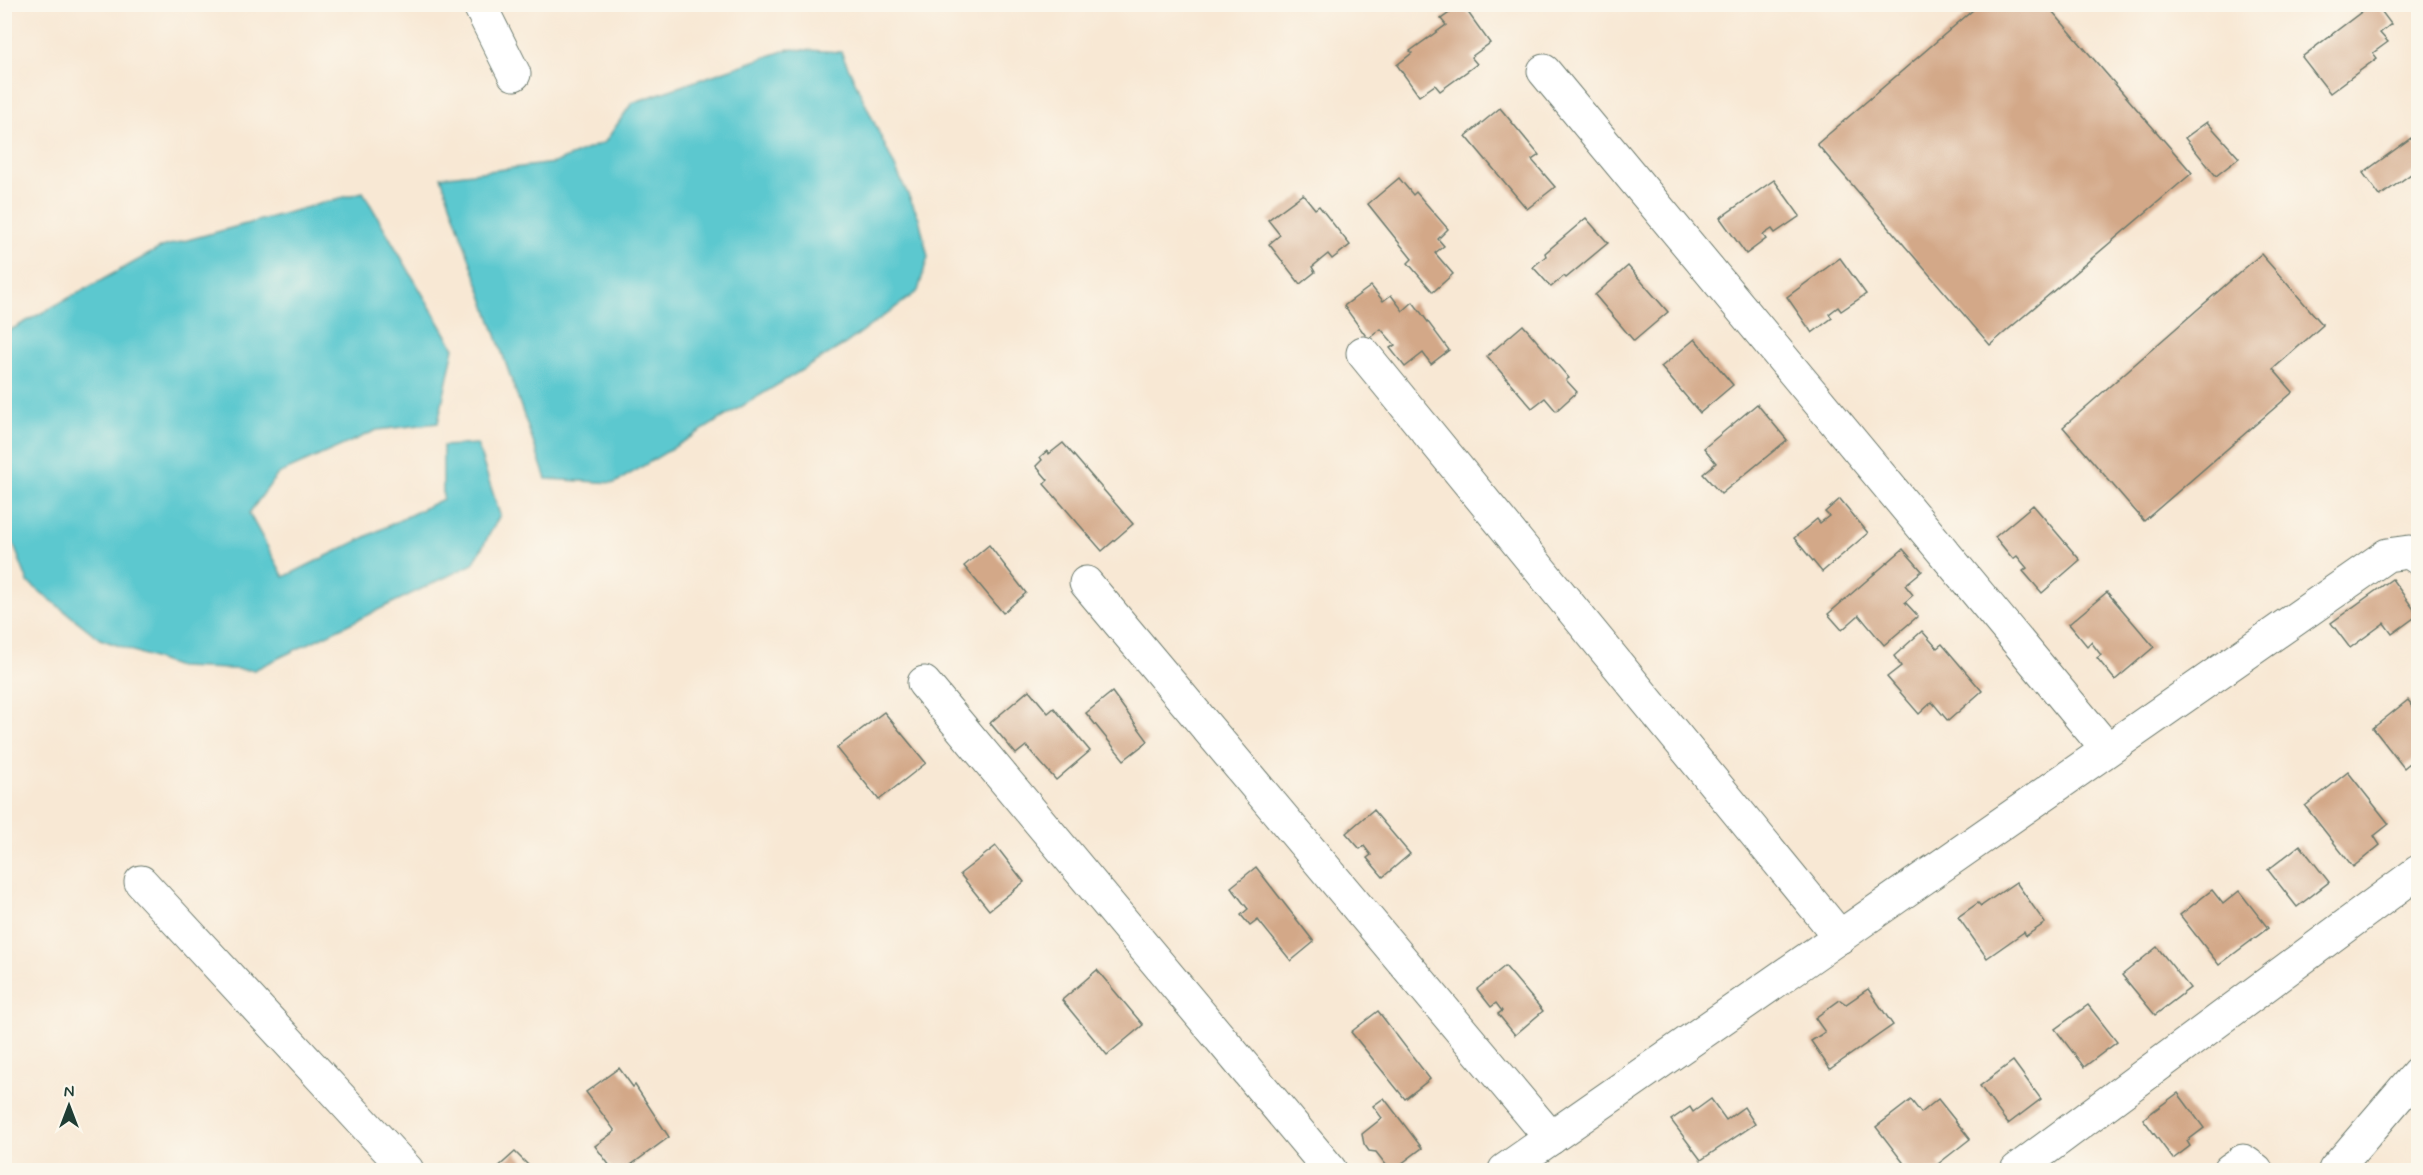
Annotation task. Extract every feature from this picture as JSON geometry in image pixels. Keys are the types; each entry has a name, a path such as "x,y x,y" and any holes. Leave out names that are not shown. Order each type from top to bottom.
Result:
{"street":[{"path":"479,4 514,74"},
{"path":"1544,71 2107,749"},
{"path":"1363,353 1840,937"},
{"path":"1505,1170 2387,555 2409,552 2418,558"},
{"path":"1086,583 1551,1138"},
{"path":"924,683 1330,1170"},
{"path":"2017,1170 2418,872"},
{"path":"141,882 407,1170"},
{"path":"2335,1170 2418,1074"},
{"path":"2230,1170 2243,1161 2256,1170"}],"water":[{"path":"789,49 841,52 919,218 928,257 918,291 845,344 615,483 546,479 441,177 554,163 605,142 632,103"},
{"path":"363,192 454,348 438,423 377,430 278,474 249,513 284,577 443,499 443,446 477,444 500,515 473,564 254,670 178,667 100,639 28,582 5,522 5,333 162,247"}],"building":[{"path":"1462,4 1490,43 1471,57 1477,64 1440,91 1435,85 1419,96 1397,65 1412,53 1410,51 1446,25 1441,19"},
{"path":"1980,4 2046,4 2192,173 1990,345 1817,144"},
{"path":"2372,4 2376,4 2391,24 2380,33 2388,42 2373,53 2377,58 2330,93 2302,57"},
{"path":"1500,108 1539,155 1532,160 1555,187 1527,209 1466,136"},
{"path":"2207,122 2239,158 2216,176 2185,138"},
{"path":"2411,138 2418,149 2418,169 2380,196 2363,173"},
{"path":"1399,178 1413,195 1416,192 1448,229 1438,239 1444,246 1435,253 1453,274 1433,292 1408,263 1412,259 1368,204"},
{"path":"1774,180 1800,216 1775,233 1772,229 1763,235 1766,239 1746,254 1720,218"},
{"path":"1303,194 1315,209 1319,206 1350,245 1332,259 1328,254 1312,267 1315,272 1300,284 1269,244 1280,235 1268,220"},
{"path":"1586,218 1608,243 1566,278 1564,276 1551,287 1533,267 1546,256 1545,253"},
{"path":"2261,254 2323,325 2273,369 2293,392 2144,521 2063,427"},
{"path":"1840,258 1866,294 1841,311 1838,307 1829,314 1832,318 1812,333 1787,297"},
{"path":"1628,266 1668,312 1634,341 1595,295"},
{"path":"1371,286 1383,301 1391,295 1403,311 1413,302 1449,350 1431,364 1423,353 1405,367 1390,348 1395,345 1381,329 1368,339 1344,306"},
{"path":"1523,325 1569,378 1566,380 1577,392 1556,411 1545,398 1532,408 1487,356"},
{"path":"1695,339 1733,385 1700,413 1661,367"},
{"path":"1757,404 1787,440 1721,494 1703,474 1716,463 1704,448"},
{"path":"1063,443 1133,524 1102,551 1044,484 1048,480 1036,466 1042,460 1040,457 1047,451 1049,454"},
{"path":"1840,499 1868,533 1822,572 1794,538 1817,519 1820,523 1829,516 1825,512"},
{"path":"2033,505 2080,560 2042,593 2023,571 2027,568 2017,556 2013,559 1995,537"},
{"path":"989,545 1026,593 1003,613 964,566"},
{"path":"1903,549 1922,571 1905,585 1913,595 1905,602 1918,616 1884,645 1859,615 1842,630 1828,614"},
{"path":"2392,579 2418,615 2392,634 2384,623 2350,648 2331,623"},
{"path":"2107,592 2154,647 2115,680 2097,658 2101,655 2091,642 2087,646 2069,624"},
{"path":"1922,631 1937,648 1942,644 1982,691 1948,721 1932,702 1919,714 1887,677 1901,666 1894,656"},
{"path":"1029,690 1048,713 1054,708 1090,751 1056,780 1026,746 1016,754 990,723"},
{"path":"1112,692 1148,741 1124,760 1086,713"},
{"path":"2408,700 2418,713 2418,756 2404,768 2373,728"},
{"path":"884,712 926,763 879,800 837,748"},
{"path":"2348,772 2389,824 2374,836 2380,845 2353,867 2305,806"},
{"path":"1373,810 1410,854 1383,877 1367,858 1371,855 1364,846 1360,849 1346,833"},
{"path":"2300,845 2329,882 2297,907 2268,870"},
{"path":"996,846 1024,882 989,910 960,874"},
{"path":"1256,867 1314,942 1291,961 1258,920 1250,926 1241,915 1248,909 1231,887"},
{"path":"2016,882 2045,923 2026,936 2024,932 1987,958 1958,917 1978,903 1981,906"},
{"path":"2212,890 2223,904 2239,891 2268,928 2219,965 2180,915"},
{"path":"2157,947 2190,988 2155,1015 2122,975"},
{"path":"1505,966 1543,1011 1515,1035 1498,1014 1502,1011 1496,1003 1491,1007 1477,989"},
{"path":"1097,970 1143,1025 1107,1055 1062,1000"},
{"path":"1868,989 1893,1025 1830,1069 1811,1041 1825,1032 1815,1018 1840,1000 1846,1004"},
{"path":"2088,1005 2117,1042 2084,1067 2055,1029"},
{"path":"1378,1011 1430,1079 1405,1099 1351,1032"},
{"path":"2013,1061 2041,1099 2008,1124 1980,1086"},
{"path":"619,1068 633,1087 635,1085 669,1137 624,1170 613,1170 595,1146 615,1131 586,1092"},
{"path":"2178,1093 2204,1128 2187,1141 2190,1146 2173,1159 2143,1119"},
{"path":"1384,1098 1422,1148 1393,1170 1390,1170 1376,1152 1369,1151 1364,1144 1362,1134 1382,1118 1373,1106"},
{"path":"1711,1099 1726,1120 1744,1107 1755,1124 1701,1160 1671,1120 1690,1107 1693,1112"},
{"path":"1938,1099 1970,1139 1938,1164 1942,1169 1909,1170 1876,1127 1911,1100 1921,1113"},
{"path":"515,1152 533,1170 495,1170"}]}
